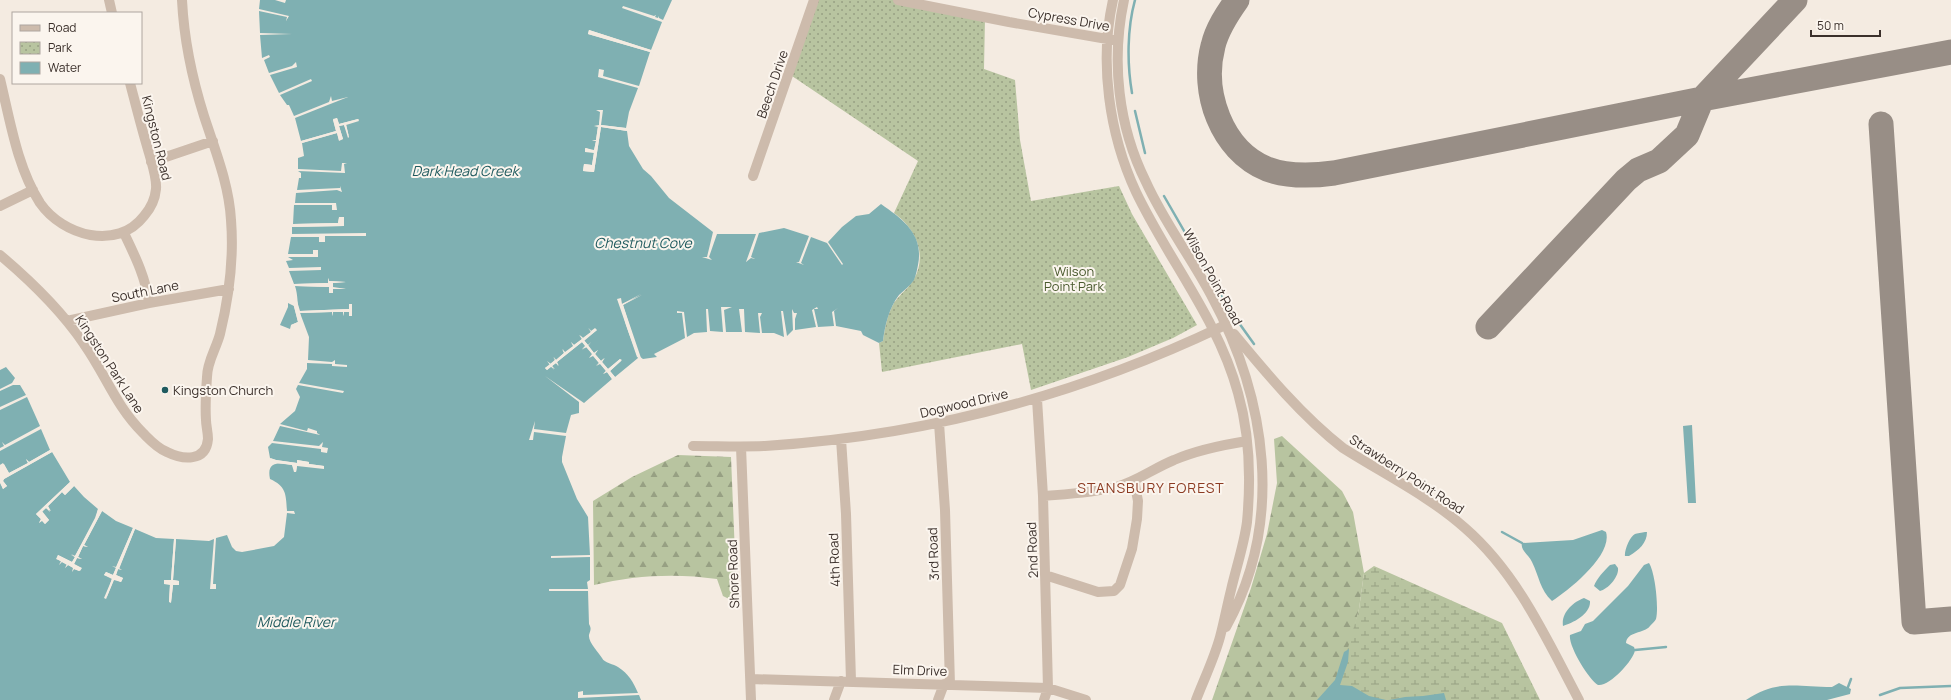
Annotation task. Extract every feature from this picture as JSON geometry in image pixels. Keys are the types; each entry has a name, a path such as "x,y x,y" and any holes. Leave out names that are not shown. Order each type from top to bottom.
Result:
{"street":[{"path":"109,0 112,12"},
{"name":"Kingston Park Lane","path":"0,255 22,274 67,321 88,351 120,407 137,428 167,453 178,457 196,458 202,453 207,442 207,370 219,336 228,302 231,262 231,219 225,181 189,62 182,0"},
{"name":"Beech Drive","path":"753,176 814,0"},
{"name":"Cypress Drive","path":"898,0 1106,40 1117,40"},
{"name":"Wilson Point Road","path":"1113,0 1106,40 1108,72 1115,129 1128,171 1150,217 1215,330 1239,394 1247,441 1250,475 1247,523 1220,637 1196,700"},
{"name":"Wilson Point Road","path":"1124,0 1117,40 1117,59 1121,103 1134,153 1145,182 1211,294 1226,325 1241,362 1256,417 1263,458 1263,494 1260,523 1248,581 1238,604 1220,637"},
{"path":"0,79 22,165 33,190 50,215 72,229 94,236 124,233 142,273 147,289 149,303"},
{"name":"Kingston Road","path":"124,233 138,224 150,209 154,198 156,185 130,84"},
{"path":"151,162 213,141"},
{"path":"0,206 33,190"},
{"name":"South Lane","path":"67,321 149,303 228,289"},
{"name":"Dogwood Drive","path":"693,446 741,447 840,439 939,423 1037,399 1132,366 1226,325"},
{"name":"Strawberry Point Road","path":"1226,325 1254,358 1328,437 1348,452 1449,515 1483,545 1515,584 1580,700"},
{"name":"2nd Road","path":"1037,399 1046,576 1048,688 1044,700"},
{"name":"3rd Road","path":"938,700 947,684 945,510 939,423"},
{"name":"4th Road","path":"834,700 846,681 846,514 840,439"},
{"path":"1043,496 1117,487 1134,480 1174,459 1224,444 1247,441"},
{"name":"Shore Road","path":"741,447 751,700"},
{"path":"1046,576 1098,592 1114,590 1120,585 1130,554 1137,519 1138,501 1134,480"},
{"name":"Elm Drive","path":"751,679 1048,688 1086,700"}],"green space":[{"name":"Wilson Point Park","path":"814,0 918,0 985,17 984,69 1015,80 1020,140 1031,201 1119,186 1132,214 1197,325 1173,338 1128,357 1031,390 1022,344 882,372 879,343 883,341 887,322 894,303 914,279 920,260 917,242 913,234 908,226 894,213 918,161 789,74"},
{"path":"1282,436 1342,491 1353,512 1364,573 1359,609 1350,646 1341,674 1321,700 1212,700 1251,588 1267,534 1277,483 1274,439"},
{"path":"678,455 731,457 737,603 723,596 717,579 702,577 640,577 594,585 593,501 632,477"},
{"path":"1374,566 1502,623 1540,700 1380,700 1336,690 1359,609 1364,573"}],"water":[{"path":"260,0 275,0 285,3 286,0 672,0 663,20 659,18 659,16 658,18 655,17 656,15 654,16 623,6 622,8 662,22 651,50 589,30 588,34 650,52 639,86 603,76 604,70 599,69 598,77 638,88 629,112 626,128 601,125 601,112 599,126 594,125 598,126 596,140 592,140 596,141 594,151 586,148 585,152 594,152 592,165 584,164 583,171 594,172 601,127 627,131 629,146 643,169 651,176 669,198 713,232 707,257 702,257 712,260 709,257 717,234 756,234 746,262 751,258 755,259 751,257 759,233 784,228 809,236 799,262 796,262 804,265 801,263 811,237 827,243 842,265 843,264 828,242 842,227 856,216 869,214 881,204 904,222 915,237 919,254 915,278 899,295 893,305 886,323 883,341 879,343 863,335 861,331 836,326 834,311 838,308 832,312 834,326 818,327 814,309 818,309 817,307 812,310 816,327 795,330 795,319 797,313 794,313 792,309 793,330 787,336 783,311 781,311 784,337 774,333 762,333 760,317 762,313 758,313 760,333 745,332 744,309 739,309 742,332 726,332 724,310 732,307 721,307 723,332 710,331 708,309 706,309 707,332 694,333 687,337 684,312 677,311 677,313 682,313 685,338 654,354 657,357 643,359 639,356 623,305 642,295 622,304 626,324 638,358 615,377 610,371 621,361 620,359 608,369 602,362 604,358 601,361 595,354 598,350 594,353 584,340 597,330 591,331 589,328 591,332 583,338 580,335 582,339 574,345 571,342 574,346 565,353 563,349 564,353 556,360 554,357 555,360 545,368 547,370 551,366 554,370 552,366 556,363 558,366 557,362 582,342 586,346 582,350 586,347 599,363 596,365 600,363 606,371 603,374 607,372 612,379 584,403 545,376 579,402 579,413 571,415 566,433 534,429 535,421 529,440 533,440 534,432 566,436 562,462 577,499 588,517 590,555 551,556 551,558 590,557 590,580 587,582 588,589 549,589 549,591 588,591 589,624 591,629 589,635 590,641 603,660 618,667 628,675 638,693 583,695 583,691 578,692 578,698 639,695 641,700 0,700 0,483 3,489 7,486 3,481 4,479 52,452 70,482 36,514 41,519 39,523 42,520 45,524 49,520 42,512 46,508 50,512 48,506 62,492 65,495 74,486 98,509 96,518 75,556 71,554 75,557 72,562 58,555 57,559 67,565 65,568 68,565 74,568 72,572 74,569 79,571 81,568 74,564 77,558 82,559 78,557 83,546 88,547 84,545 102,511 116,521 133,528 113,575 106,572 104,575 112,578 106,599 114,579 121,582 123,578 116,575 118,569 122,570 119,569 135,529 156,538 174,539 171,580 164,580 164,584 170,584 169,602 171,602 173,585 179,585 179,581 173,580 176,539 209,541 214,539 210,589 216,589 216,584 213,584 216,538 227,535 232,547 236,551 242,552 274,546 284,537 287,513 295,514 294,511 287,511 284,491 279,485 270,479 270,469 275,464 292,465 296,472 297,466 324,466 309,464 309,462 297,460 297,463 270,458 268,447 272,443 321,449 321,452 327,453 328,448 322,447 323,442 319,446 273,441 280,426 320,435 317,431 308,428 307,431 280,424 295,411 300,397 296,389 298,385 343,393 344,391 299,383 307,369 307,363 332,364 332,366 347,367 347,365 335,364 335,360 332,362 308,360 309,337 300,313 332,312 333,316 333,312 343,312 344,316 344,312 349,312 349,309 299,311 295,286 329,287 329,292 333,292 333,289 346,288 333,288 333,283 346,282 329,281 328,278 328,283 294,284 289,271 321,270 321,267 289,268 286,261 293,260 288,257 318,257 318,250 313,250 313,254 288,254 291,237 319,237 319,242 325,242 325,236 366,234 292,234 292,227 344,226 344,218 339,218 338,223 293,224 294,205 332,205 332,210 337,210 336,203 295,203 296,193 337,190 342,192 340,186 340,188 297,190 299,178 301,178 301,173 298,171 345,173 344,164 347,163 342,163 341,171 298,169 298,158 304,156 302,143 337,133 339,140 343,139 339,126 344,125 349,137 346,124 359,120 339,124 337,118 333,119 336,131 301,141 295,118 348,97 332,101 331,96 329,102 294,116 289,105 287,105 280,95 312,81 311,79 279,93 270,75 297,67 296,62 292,66 269,73 264,60 270,57 269,55 262,58 260,35 292,34 260,33 259,11 287,17 286,21 289,16 259,9"},
{"path":"288,303 294,306 298,322 291,325 290,329 280,325 288,307"},
{"path":"6,367 15,378 12,383 0,389 0,370"},
{"path":"13,385 20,385 26,395 0,407 0,391"},
{"path":"27,397 40,426 5,445 2,442 4,446 0,448 0,410"},
{"path":"1692,425 1696,503 1688,503 1683,426"},
{"path":"41,429 50,450 29,462 26,459 28,463 9,473 4,464 0,465 0,451"},
{"path":"1602,530 1606,532 1606,541 1603,551 1596,561 1569,589 1552,601 1542,588 1531,559 1522,548 1522,543 1573,540"},
{"path":"1647,532 1647,536 1642,546 1629,556 1625,556 1626,547 1633,535"},
{"path":"1649,563 1656,590 1656,619 1647,629 1629,636 1626,643 1634,647 1634,654 1620,672 1608,682 1598,685 1590,677 1580,662 1572,647 1570,635 1581,631 1585,624 1593,621 1628,586 1644,565"},
{"path":"1615,564 1618,571 1615,579 1606,588 1600,591 1594,586 1595,583 1610,565"},
{"path":"1584,598 1590,601 1590,606 1585,614 1572,623 1563,626 1566,612 1572,605"},
{"path":"1349,649 1348,662 1340,685 1352,686 1369,696 1386,700 1317,700 1335,680 1344,652"},
{"path":"1839,683 1851,689 1850,694 1827,700 1746,700 1757,693 1778,687 1832,687"},
{"path":"1444,693 1446,700 1389,700 1405,697"}],"pier":[{"path":"589,30 651,50 650,52 588,34"},
{"path":"596,110 603,110 601,125 626,128 627,131 601,127 594,172 583,171 584,164 592,165 594,153 585,152 585,148 594,150 596,141 592,140 596,140 598,127 594,126 599,125 600,112"},
{"path":"337,118 339,124 358,119 359,121 346,125 348,138 344,125 339,126 343,139 339,141 337,133 302,143 301,141 336,131 333,120"},
{"path":"339,217 344,217 344,226 292,227 293,224 338,223"},
{"path":"366,233 366,236 325,236 325,242 319,242 319,237 291,237 292,234"},
{"path":"328,278 329,281 346,282 333,283 333,287 346,289 333,289 333,293 329,293 329,287 295,286 294,284 328,283"},
{"path":"641,294 623,305 641,358 637,357 617,299 621,298 622,304"},
{"path":"297,301 300,311 349,309 349,304 352,304 352,316 349,316 349,312 344,312 344,316 343,312 333,312 333,316 332,312 300,313 303,327 297,311 300,323 292,328 291,325 298,322 293,303 296,307"},
{"path":"588,328 591,331 595,328 597,330 584,341 588,345 591,342 588,346 594,353 598,350 595,354 601,361 605,358 602,362 608,369 620,359 622,360 610,371 615,377 612,379 607,372 603,374 606,371 600,364 596,366 599,363 593,356 589,358 592,354 587,347 582,349 585,346 582,342 557,362 559,366 556,363 552,366 555,369 551,367 547,370 545,368 550,365 547,361 551,364 555,360 553,357 556,360 564,353 562,349 565,352 573,346 571,342 574,345 582,339 579,335 583,338 591,332"},
{"path":"50,450 52,452 4,479 3,481 7,486 3,489 0,481 4,486 1,480 8,475 3,466 0,467 0,465 3,463 9,473 28,463 26,459 29,462"},
{"path":"270,458 297,463 297,460 309,462 309,464 324,466 324,469 297,466 296,472 294,472 292,465 276,463 272,465 274,461"},
{"path":"70,482 72,483 64,491 65,492 73,485 74,486 65,495 62,492 48,506 51,511 46,508 42,511 49,520 45,524 42,521 39,523 41,519 36,514"},
{"path":"98,509 102,511 84,545 88,547 83,546 78,557 82,559 77,558 74,564 82,568 80,571 74,569 72,572 73,568 68,565 65,568 67,564 62,562 59,565 61,561 56,559 58,555 72,562 75,557 71,555 75,556 95,518"},
{"path":"133,528 135,529 119,568 122,570 118,569 116,575 123,578 121,582 114,580 106,599 104,598 112,579 104,575 106,572 113,575 116,568 112,566 116,567"},
{"path":"174,539 176,539 173,580 179,581 179,585 173,585 171,603 169,602 170,585 164,584 164,580 171,580"}],"waterway":[{"path":"1132,93 1129,70 1129,35 1135,0"},
{"path":"1135,111 1145,153"},
{"path":"1164,196 1229,309 1254,344"},
{"path":"1502,532 1522,543"},
{"path":"1635,650 1666,647"},
{"path":"1848,687 1851,679"},
{"path":"1880,695 1900,688 1951,686"}],"taxiway":[{"path":"1237,0 1220,28 1213,46 1210,64 1210,82 1218,118 1237,148 1251,160 1275,172 1292,175 1334,173 1702,99 1951,52"},
{"path":"1488,327 1626,180 1638,170 1659,161 1687,135 1702,99 1795,0"},
{"path":"1881,124 1914,622 1951,619"}],"place":[{"name":"Kingston Church","path":"165,390"}],"district":[{"name":"STANSBURY FOREST","path":"1151,488"}],"water label":[{"name":"Dark Head Creek","path":"465,171"},
{"name":"Chestnut Cove","path":"643,243"},
{"name":"Middle River","path":"296,622"}]}
